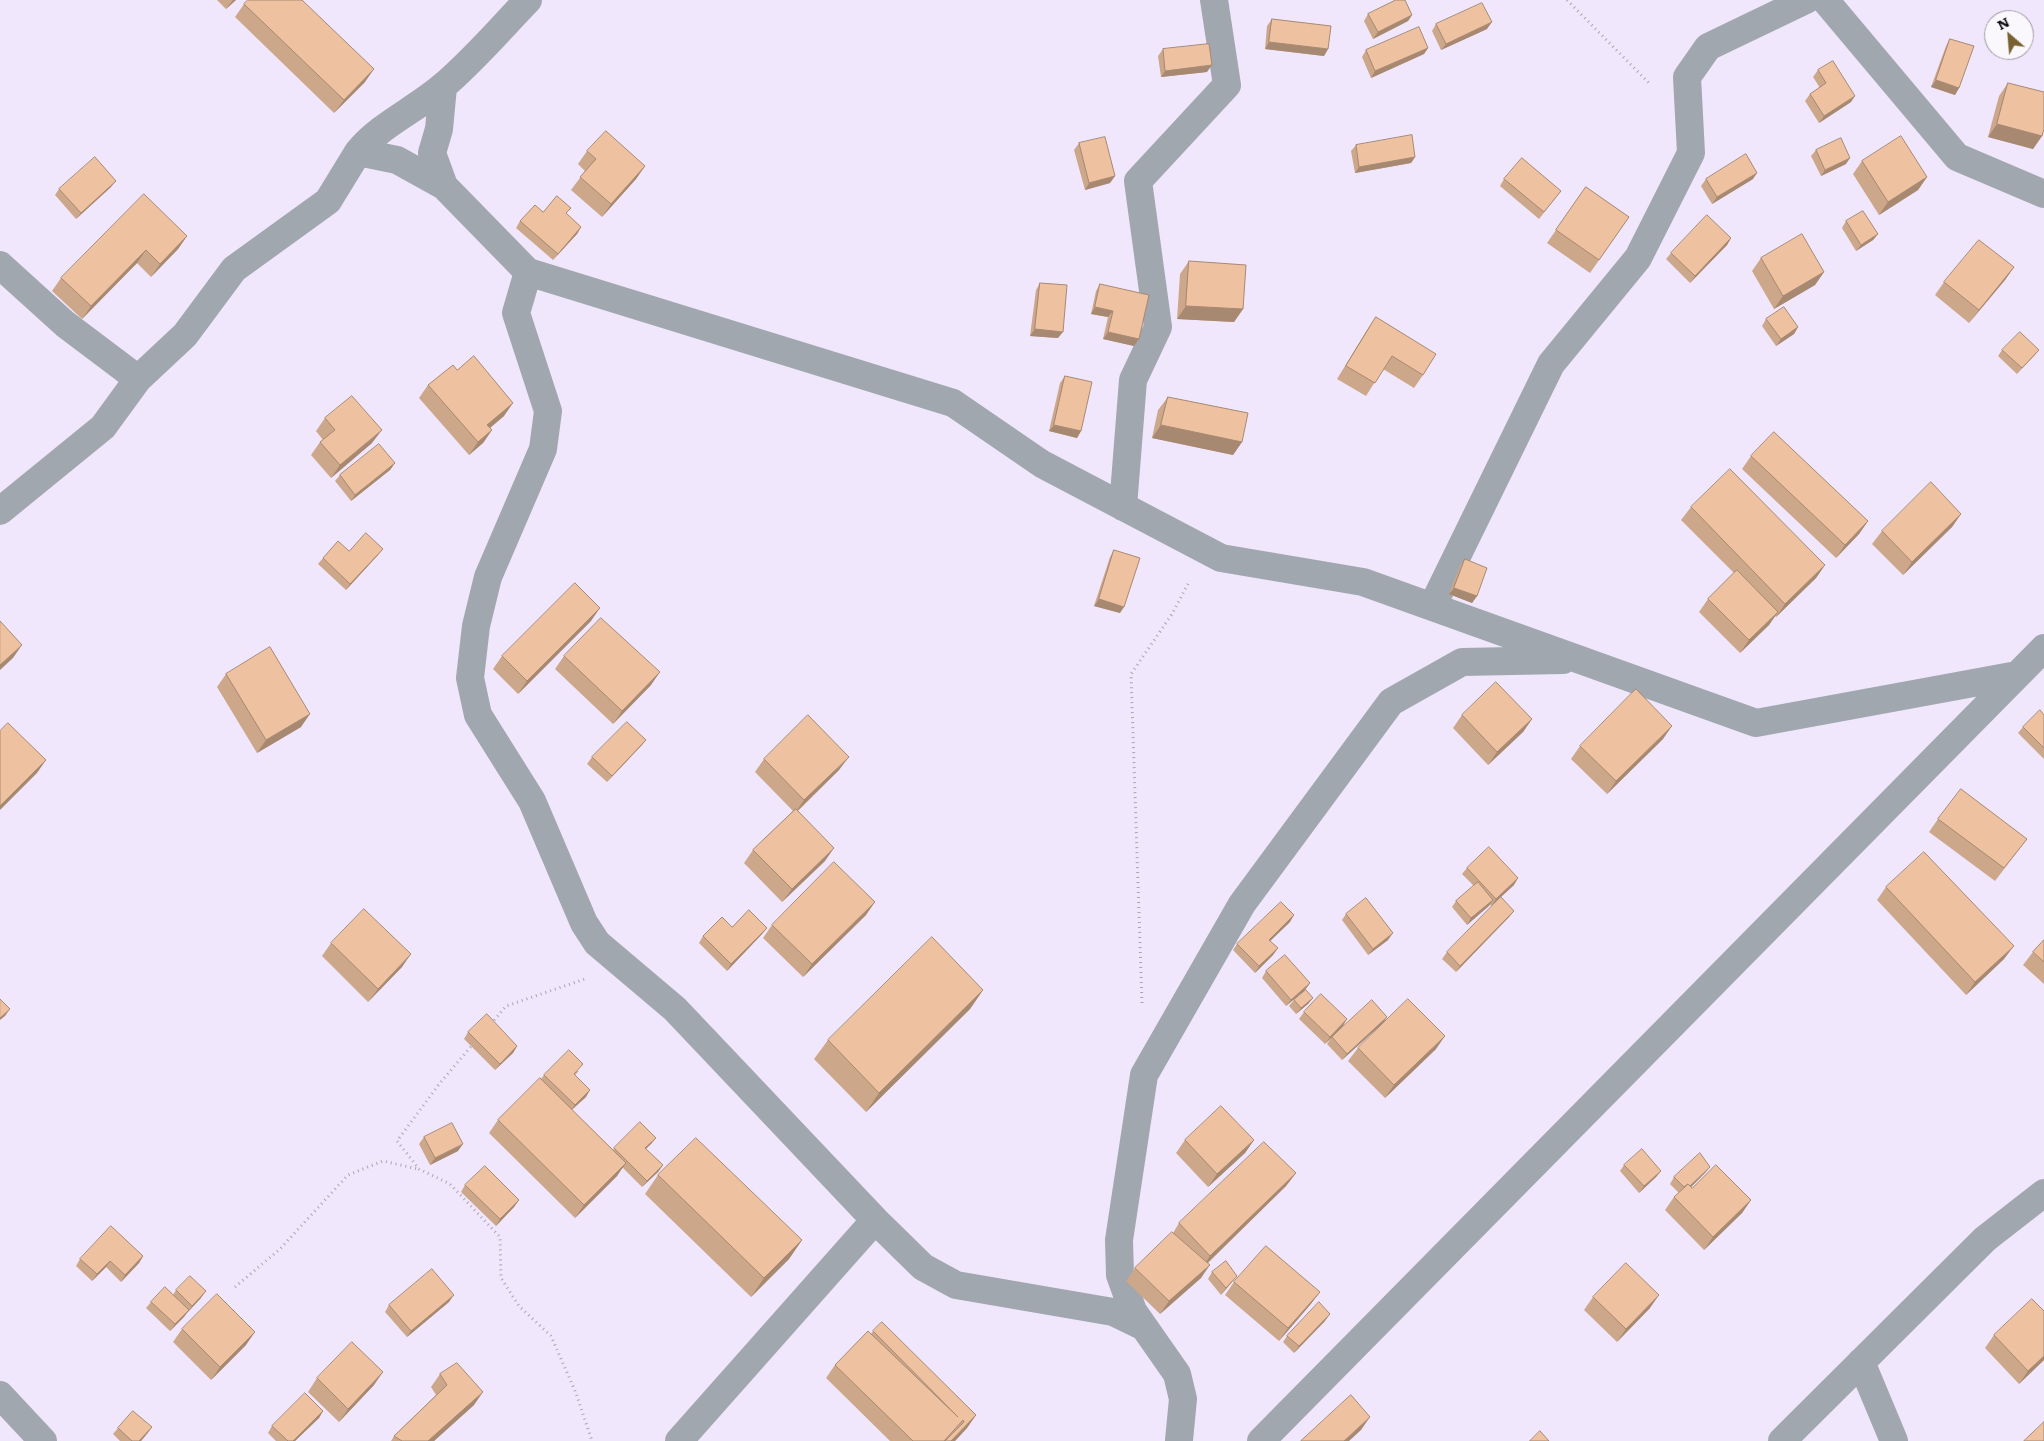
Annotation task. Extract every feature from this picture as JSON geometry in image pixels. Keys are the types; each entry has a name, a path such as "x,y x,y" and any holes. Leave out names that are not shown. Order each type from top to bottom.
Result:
{"street":[{"path":"0,511 103,427 138,379 185,335 234,269 328,201 358,152 370,137 410,112 443,87 528,0"},
{"path":"1123,507 1133,380 1158,326 1138,181 1227,85 1214,0"},
{"path":"1432,607 1551,364 1638,258 1691,153 1687,77 1708,47 1806,0"},
{"path":"1825,0 1958,157 2044,194"},
{"path":"443,87 439,129 432,153 444,186"},
{"path":"358,152 398,160 444,186 528,272 953,403 1042,464 1221,558 1363,582 1756,723 2017,676"},
{"path":"0,265 65,324 138,379"},
{"path":"528,272 516,313 548,411 543,450 488,576 476,626 470,678 478,715 532,801 584,923 598,944 675,1009 875,1220 923,1267 956,1285 1113,1312 1144,1327"},
{"path":"1261,1441 2044,648"},
{"path":"1179,1440 1183,1399 1178,1374 1133,1311 1120,1275 1119,1240 1144,1075 1242,904 1390,702 1462,662 1580,660"},
{"path":"1782,1441 1985,1239 2044,1193"},
{"path":"679,1441 875,1220"},
{"path":"1861,1362 1894,1441"},
{"path":"0,1395 43,1441"}],"path":[{"path":"1567,0 1689,122"},
{"path":"1142,1007 1131,674 1172,614 1189,581 1171,532"},
{"path":"488,1027 506,1006 623,966"},
{"path":"418,1169 397,1141 440,1083 476,1041"},
{"path":"235,1287 280,1250 348,1175 383,1160 418,1169 450,1184 500,1237 501,1278 518,1306 550,1336 576,1393 592,1441"}],"building":[{"path":"248,0 302,0 374,69 344,100 244,4"},
{"path":"1396,0 1405,0 1412,15 1378,32 1368,14"},
{"path":"1482,3 1492,22 1446,44 1436,24"},
{"path":"1272,19 1331,26 1328,49 1269,42"},
{"path":"1419,27 1428,48 1375,71 1366,50"},
{"path":"1950,39 1974,46 1959,88 1936,80"},
{"path":"1209,44 1212,65 1165,71 1163,49"},
{"path":"1833,61 1855,96 1824,116 1810,94 1826,83 1818,70"},
{"path":"2008,83 2044,92 2044,129 2042,136 1997,124"},
{"path":"606,131 645,166 611,204 580,177 596,159 587,151"},
{"path":"1412,135 1415,157 1359,167 1356,145"},
{"path":"1901,136 1927,177 1888,202 1862,161"},
{"path":"1105,137 1115,176 1089,183 1079,143"},
{"path":"1841,138 1850,158 1825,170 1816,150"},
{"path":"1746,154 1757,173 1717,197 1706,179"},
{"path":"95,157 116,181 81,213 59,189"},
{"path":"1522,158 1561,191 1544,212 1504,179"},
{"path":"1586,187 1629,217 1599,260 1556,230"},
{"path":"144,194 187,236 160,264 146,250 91,306 61,278"},
{"path":"557,196 571,208 566,213 581,227 558,254 520,221 535,205 543,212"},
{"path":"1863,211 1878,234 1861,245 1846,221"},
{"path":"1707,215 1731,238 1695,276 1671,253"},
{"path":"1802,234 1824,272 1783,296 1761,258"},
{"path":"1979,240 2014,267 1979,310 1944,282"},
{"path":"1189,261 1246,265 1243,309 1186,306"},
{"path":"1040,283 1067,285 1063,332 1035,329"},
{"path":"1100,284 1149,295 1139,339 1108,332 1113,311 1095,307"},
{"path":"1784,307 1798,327 1781,339 1766,319"},
{"path":"1376,317 1436,354 1423,375 1392,356 1375,383 1346,366"},
{"path":"2020,332 2039,350 2022,368 2002,350"},
{"path":"474,356 513,403 487,425 492,430 478,442 428,385 453,365 457,370"},
{"path":"1065,376 1092,382 1081,431 1054,425"},
{"path":"352,396 382,430 340,465 320,442 335,430 325,418"},
{"path":"1168,397 1248,413 1242,442 1161,425"},
{"path":"1774,432 1868,521 1845,545 1751,456"},
{"path":"379,444 395,463 355,495 340,475"},
{"path":"1730,469 1825,565 1785,604 1691,507"},
{"path":"1931,482 1961,514 1912,562 1882,531"},
{"path":"366,533 383,549 350,584 323,558 338,541 349,551"},
{"path":"1114,550 1140,558 1124,607 1099,599"},
{"path":"1465,559 1487,568 1477,596 1454,588"},
{"path":"1737,570 1778,612 1749,640 1708,599"},
{"path":"575,583 600,608 527,681 502,656"},
{"path":"601,618 660,672 622,711 564,656"},
{"path":"0,621 22,645 0,665"},
{"path":"270,647 310,714 266,740 226,674"},
{"path":"1496,682 1532,719 1497,752 1462,715"},
{"path":"1636,689 1672,726 1616,781 1580,746"},
{"path":"2040,710 2044,715 2044,748 2023,727"},
{"path":"808,715 849,757 804,800 764,759"},
{"path":"627,722 646,740 612,776 592,757"},
{"path":"8,723 46,760 0,806 0,731"},
{"path":"1961,789 2027,839 2004,868 1938,819"},
{"path":"796,809 834,848 792,889 753,850"},
{"path":"1489,847 1518,878 1496,899 1467,868"},
{"path":"1924,852 2014,946 1975,982 1886,887"},
{"path":"834,862 875,902 812,964 772,925"},
{"path":"1478,882 1493,900 1471,918 1456,901"},
{"path":"1501,897 1514,911 1460,966 1447,952"},
{"path":"1366,898 1393,933 1373,949 1346,914"},
{"path":"1281,902 1294,915 1269,940 1278,948 1259,966 1237,944"},
{"path":"364,909 411,954 378,989 331,943"},
{"path":"749,910 767,928 731,964 703,936 722,917 732,927"},
{"path":"932,937 983,990 879,1093 828,1040"},
{"path":"2044,940 2044,962 2033,952"},
{"path":"1285,955 1310,983 1291,1000 1266,971"},
{"path":"1306,990 1313,998 1301,1008 1294,1000"},
{"path":"1321,994 1347,1019 1330,1037 1304,1012"},
{"path":"0,999 10,1009 0,1018"},
{"path":"1408,999 1445,1036 1394,1085 1358,1048"},
{"path":"1372,1000 1387,1017 1347,1054 1332,1037"},
{"path":"487,1014 517,1046 500,1064 468,1032"},
{"path":"569,1050 583,1064 574,1074 590,1090 575,1105 544,1075"},
{"path":"540,1078 626,1163 584,1205 498,1120"},
{"path":"1221,1106 1254,1140 1217,1174 1185,1140"},
{"path":"640,1122 656,1138 645,1148 663,1165 647,1181 614,1148"},
{"path":"452,1123 463,1144 435,1158 424,1137"},
{"path":"696,1138 802,1240 764,1278 658,1175"},
{"path":"1264,1142 1296,1173 1210,1256 1179,1223"},
{"path":"1642,1149 1661,1171 1644,1186 1624,1165"},
{"path":"1700,1153 1710,1167 1690,1186 1688,1184 1684,1187 1674,1177"},
{"path":"1716,1165 1751,1200 1713,1237 1674,1197 1688,1184 1692,1188"},
{"path":"485,1166 519,1200 500,1219 465,1185"},
{"path":"111,1226 143,1256 125,1275 110,1261 97,1274 80,1259"},
{"path":"1172,1232 1210,1265 1169,1301 1135,1268"},
{"path":"1266,1246 1320,1292 1288,1328 1234,1282"},
{"path":"1226,1261 1237,1276 1226,1288 1212,1272"},
{"path":"1626,1263 1659,1295 1626,1329 1593,1297"},
{"path":"432,1269 454,1295 411,1331 389,1305"},
{"path":"190,1276 206,1291 192,1306 176,1290"},
{"path":"165,1287 189,1310 175,1324 151,1302"},
{"path":"217,1294 255,1332 220,1367 182,1329"},
{"path":"2032,1299 2044,1311 2044,1356 2028,1371 1994,1335"},
{"path":"1319,1302 1330,1314 1299,1346 1287,1336"},
{"path":"882,1322 976,1415 951,1441 945,1441 964,1422 963,1420 944,1441 913,1441 835,1365 868,1331 958,1417 873,1331"},
{"path":"352,1342 383,1372 348,1409 317,1378"},
{"path":"457,1363 483,1392 428,1441 402,1441 394,1436 447,1385 440,1374"},
{"path":"305,1393 323,1411 293,1441 288,1441 272,1426"},
{"path":"1351,1395 1370,1417 1344,1441 1301,1441"},
{"path":"133,1411 152,1427 139,1441 132,1441 118,1428"},
{"path":"2044,1422 2044,1441 2024,1441"},
{"path":"1540,1431 1549,1441 1530,1441"}]}
